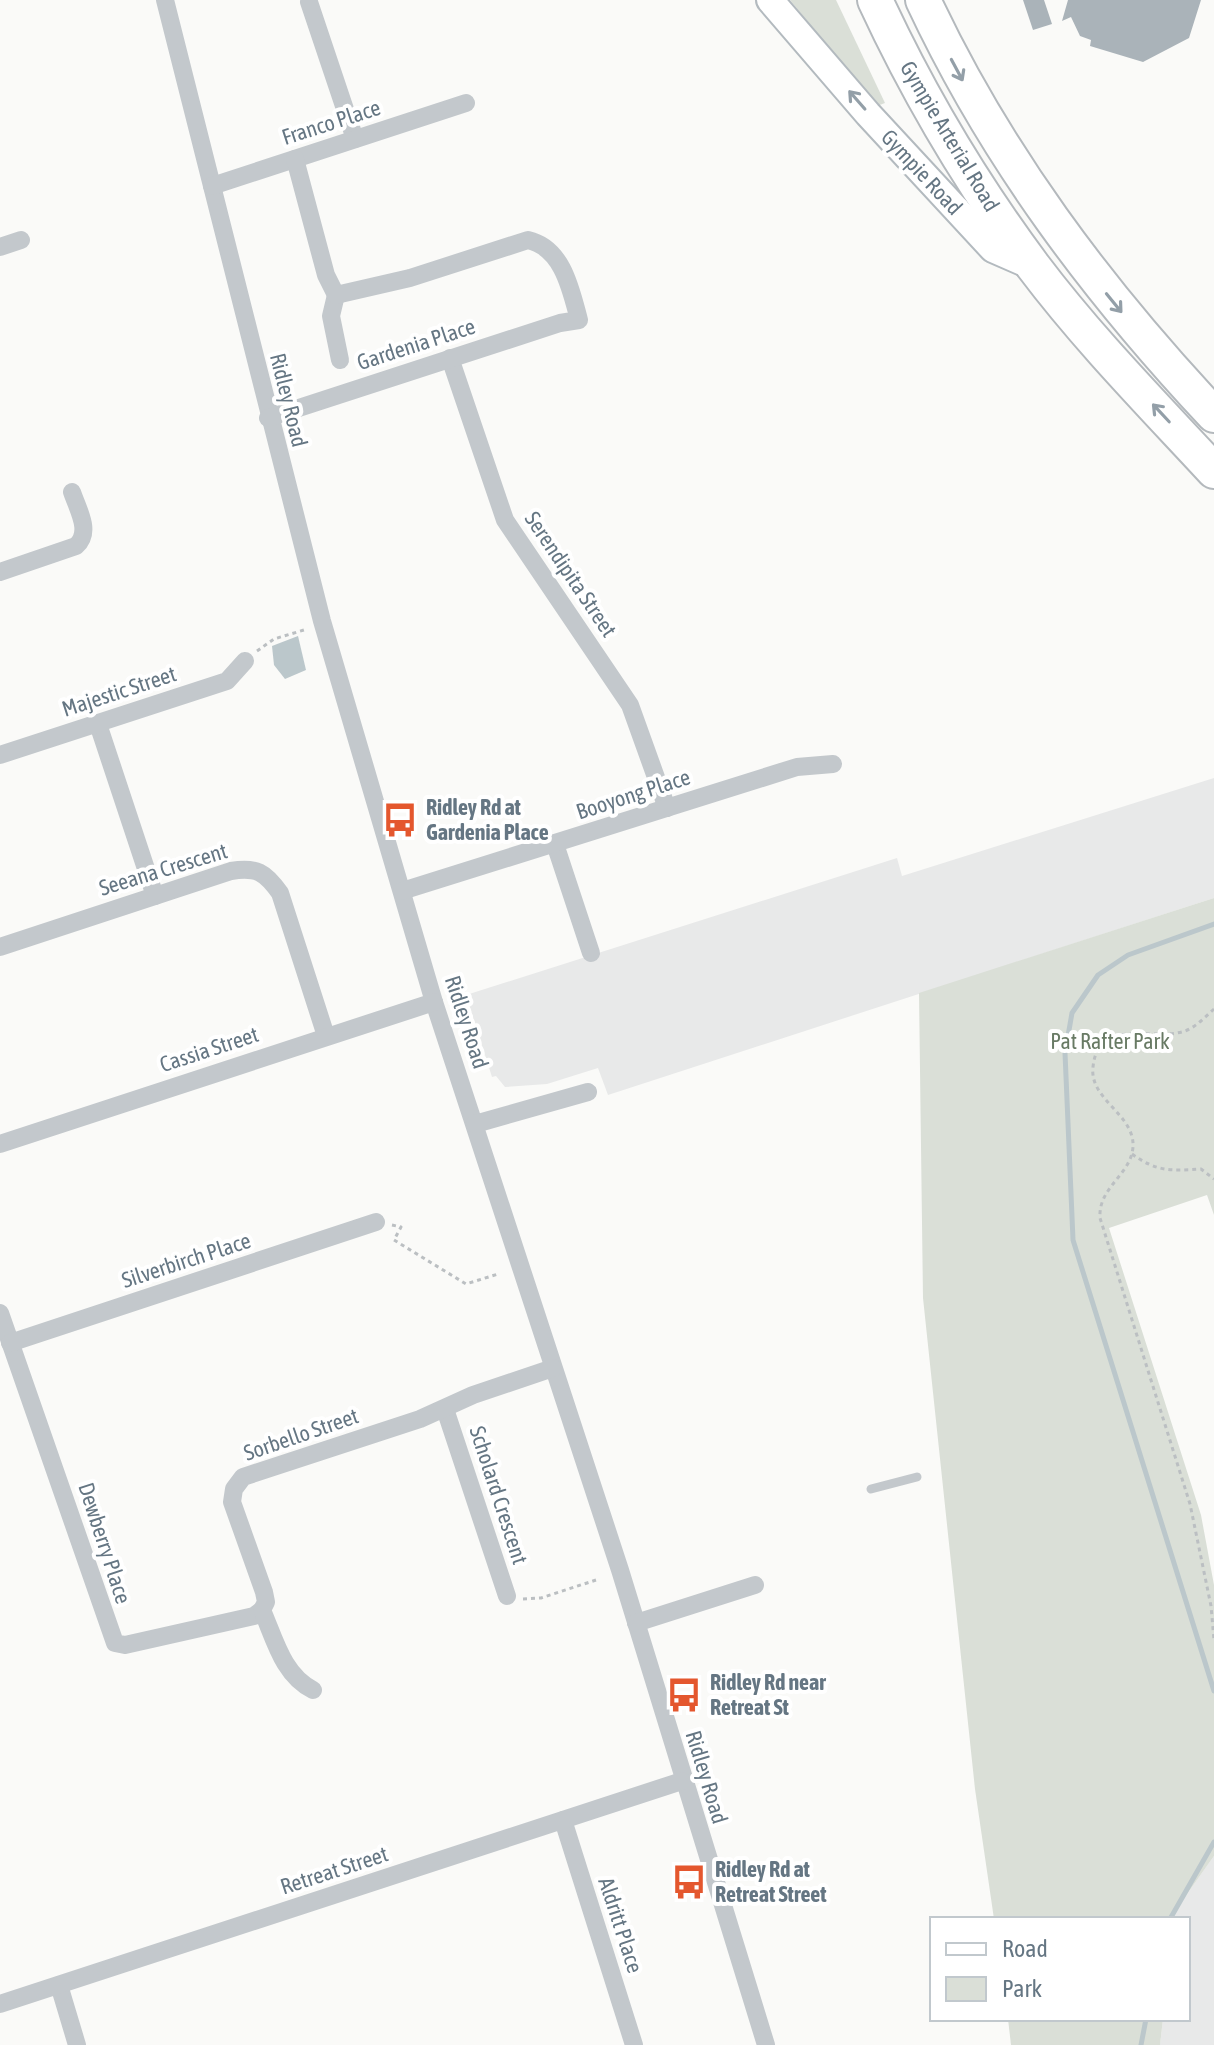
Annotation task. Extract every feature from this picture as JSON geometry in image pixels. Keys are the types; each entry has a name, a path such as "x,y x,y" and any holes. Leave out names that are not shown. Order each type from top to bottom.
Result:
{"highway":[{"name":"Gympie Arterial Road","path":"875,0 944,129 1034,267"},
{"name":"Gympie Arterial Road","path":"923,0 972,98 1065,241 1133,326 1214,415"},
{"name":"Gympie Road","path":"1034,267 1078,322 1214,471"}],"main road":[{"name":"Gympie Road","path":"770,0 878,125 993,249 1034,267"}],"street":[{"name":"Ridley Road","path":"165,0 268,418 322,621 434,1002 636,1623 682,1781 766,2045"},
{"path":"309,2 355,139"},
{"name":"Franco Place","path":"212,186 466,103"},
{"path":"295,159 326,275 336,295 331,316 340,360"},
{"path":"0,247 21,240"},
{"name":"Gardenia Place","path":"268,418 450,358 579,320 559,263 549,249 528,240 410,278 336,295"},
{"name":"Serendipita Street","path":"450,358 505,520 630,705 667,808"},
{"path":"0,572 76,546 82,541 85,532 72,492"},
{"name":"Majestic Street","path":"0,755 227,681 245,661"},
{"path":"98,724 155,896"},
{"name":"Booyong Place","path":"402,891 797,767 833,764"},
{"path":"555,844 591,953"},
{"name":"Seeana Crescent","path":"0,947 252,868 267,875 280,893 326,1036"},
{"name":"Cassia Street","path":"0,1144 434,1002"},
{"path":"475,1124 588,1092"},
{"name":"Silverbirch Place","path":"10,1343 376,1222"},
{"name":"Dewberry Place","path":"0,1313 115,1643 125,1645 254,1616 262,1610"},
{"name":"Sorbello Street","path":"313,1690 297,1682 287,1669 262,1610 266,1602 264,1592 232,1502 234,1489 243,1477 445,1409 500,1385 553,1368"},
{"name":"Scholard Crescent","path":"445,1409 507,1596"},
{"path":"636,1623 755,1585"},
{"name":"Retreat Street","path":"0,2004 682,1781"},
{"name":"Aldritt Place","path":"563,1820 634,2045"},
{"path":"59,1985 77,2045"}],"lane":[{"path":"871,1489 917,1477"}],"path":[{"path":"245,661 274,639 304,630"},
{"path":"1214,1009 1188,1031 1164,1035 1117,1034 1100,1048 1093,1063 1094,1080 1129,1128 1132,1154 1104,1194 1100,1218 1190,1504 1199,1562 1211,1606 1214,1640"},
{"path":"1132,1154 1155,1169 1171,1172 1201,1169 1214,1179"},
{"path":"376,1222 401,1227 394,1240 466,1284 498,1274"},
{"path":"507,1596 541,1598 596,1580"}],"shaded area":[{"path":"298,636 306,670 285,679 274,665 272,646"},
{"path":"1214,778 1214,898 608,1095 598,1068 547,1084 505,1087 496,1076 492,1077 466,995 897,858 902,876"},
{"path":"1214,1856 1214,2045 1160,2045 1163,2021 1190,2021 1190,1917 1174,1917 1175,1911"}],"green space":[{"path":"790,0 836,0 885,103 877,106"},
{"name":"Pat Rafter Park","path":"1214,898 1214,1215 1207,1195 1109,1228 1201,1515 1214,1585 1214,1856 1175,1911 1174,1917 994,1917 975,1789 923,1298 919,993"},
{"path":"1008,2021 1163,2021 1160,2045 1011,2045"}],"building":[{"path":"1023,0 1044,0 1052,24 1033,30"},
{"path":"1068,0 1201,0 1189,38 1143,62 1090,46 1091,40 1080,36 1071,17 1062,21"}],"waterway":[{"path":"1214,924 1128,955 1098,975 1072,1013 1065,1053 1073,1240 1214,1691"},
{"path":"1171,1917 1214,1842"},
{"path":"1141,2045 1146,2021"}],"place":[{"name":"Ridley Rd at Gardenia Place","path":"400,820"},
{"name":"Ridley Rd near Retreat St","path":"684,1695"},
{"name":"Ridley Rd at Retreat Street","path":"689,1882"}]}
